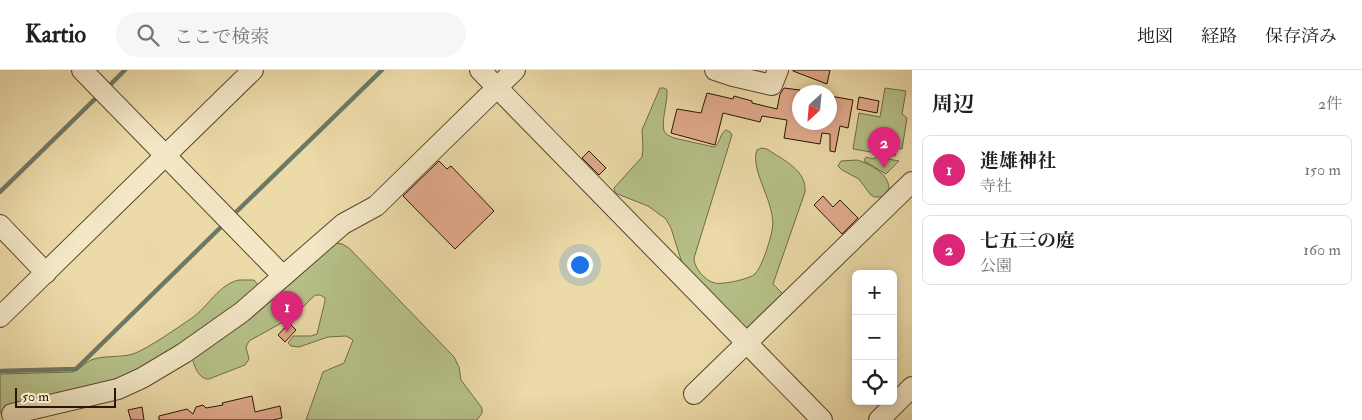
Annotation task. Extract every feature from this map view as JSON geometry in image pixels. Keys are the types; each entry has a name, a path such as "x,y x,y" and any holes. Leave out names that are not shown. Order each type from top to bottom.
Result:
{"street":[{"path":"82,70 283,276"},
{"path":"0,317 253,70"},
{"path":"480,70 822,420"},
{"path":"12,414 131,384 184,353 230,322 343,224 368,211 382,200 515,70"},
{"path":"715,70 772,85 778,70"},
{"path":"694,394 912,182"},
{"path":"0,225 46,273"},
{"path":"878,420 912,387"}],"green space":[{"path":"660,88 667,90 663,127 667,134 674,138 714,147 726,130 732,135 694,258 698,270 711,282 724,283 752,276 758,271 765,254 773,221 768,199 757,168 757,150 761,148 767,149 793,166 805,184 805,192 773,284 785,296 747,330 682,263 671,228 666,219 648,206 615,193 614,188 642,157 642,130"},
{"path":"885,88 906,91 902,114 907,118 902,149 897,148 895,156 853,149 859,113 880,117"},
{"path":"866,157 899,161 886,174 864,161"},
{"path":"857,160 873,167 885,178 889,188 884,197 874,197 859,179 838,166 841,161"},
{"path":"335,243 349,248 454,357 459,367 461,380 482,408 482,413 477,420 306,420 323,372 344,363 353,340 346,336 328,337 299,347 291,346 288,343 293,336 317,334 325,301 325,298 320,295 314,296 294,316 249,341 246,347 249,359 245,365 209,379 205,379 200,375 192,357"},
{"path":"239,280 254,280 260,287 233,314 104,389 0,413 0,374 72,372 96,358 133,354 155,343 192,318 225,286"}],"building":[{"path":"793,70 830,70 827,84"},
{"path":"784,88 792,89 792,130 837,130 837,97 853,100 848,128 840,126 835,152 830,151 830,134 822,133 820,144 784,138 787,120 762,116 760,122 723,113 715,145 671,133 677,109 701,113 707,93 733,99 734,96 777,109 780,94"},
{"path":"859,97 879,101 877,113 857,109"},
{"path":"589,151 606,168 599,175 582,158"},
{"path":"439,161 447,169 451,166 494,211 455,249 403,196"},
{"path":"823,196 833,207 840,200 858,218 842,234 814,205"},
{"path":"289,323 296,330 285,342 278,335"},
{"path":"252,396 255,412 280,406 282,418 273,420 159,420 159,416 187,409 193,414 196,407 203,405 206,408 223,405 222,403"},
{"path":"142,407 144,420 131,420 128,410"}],"waterway":[{"path":"109,86 125,70"},
{"path":"234,214 382,70"},
{"path":"0,192 97,97"},
{"path":"0,371 76,369 222,226"}],"place":[{"name":"七五三の庭","path":"884,168"},
{"name":"進雄神社","path":"287,332"}]}
